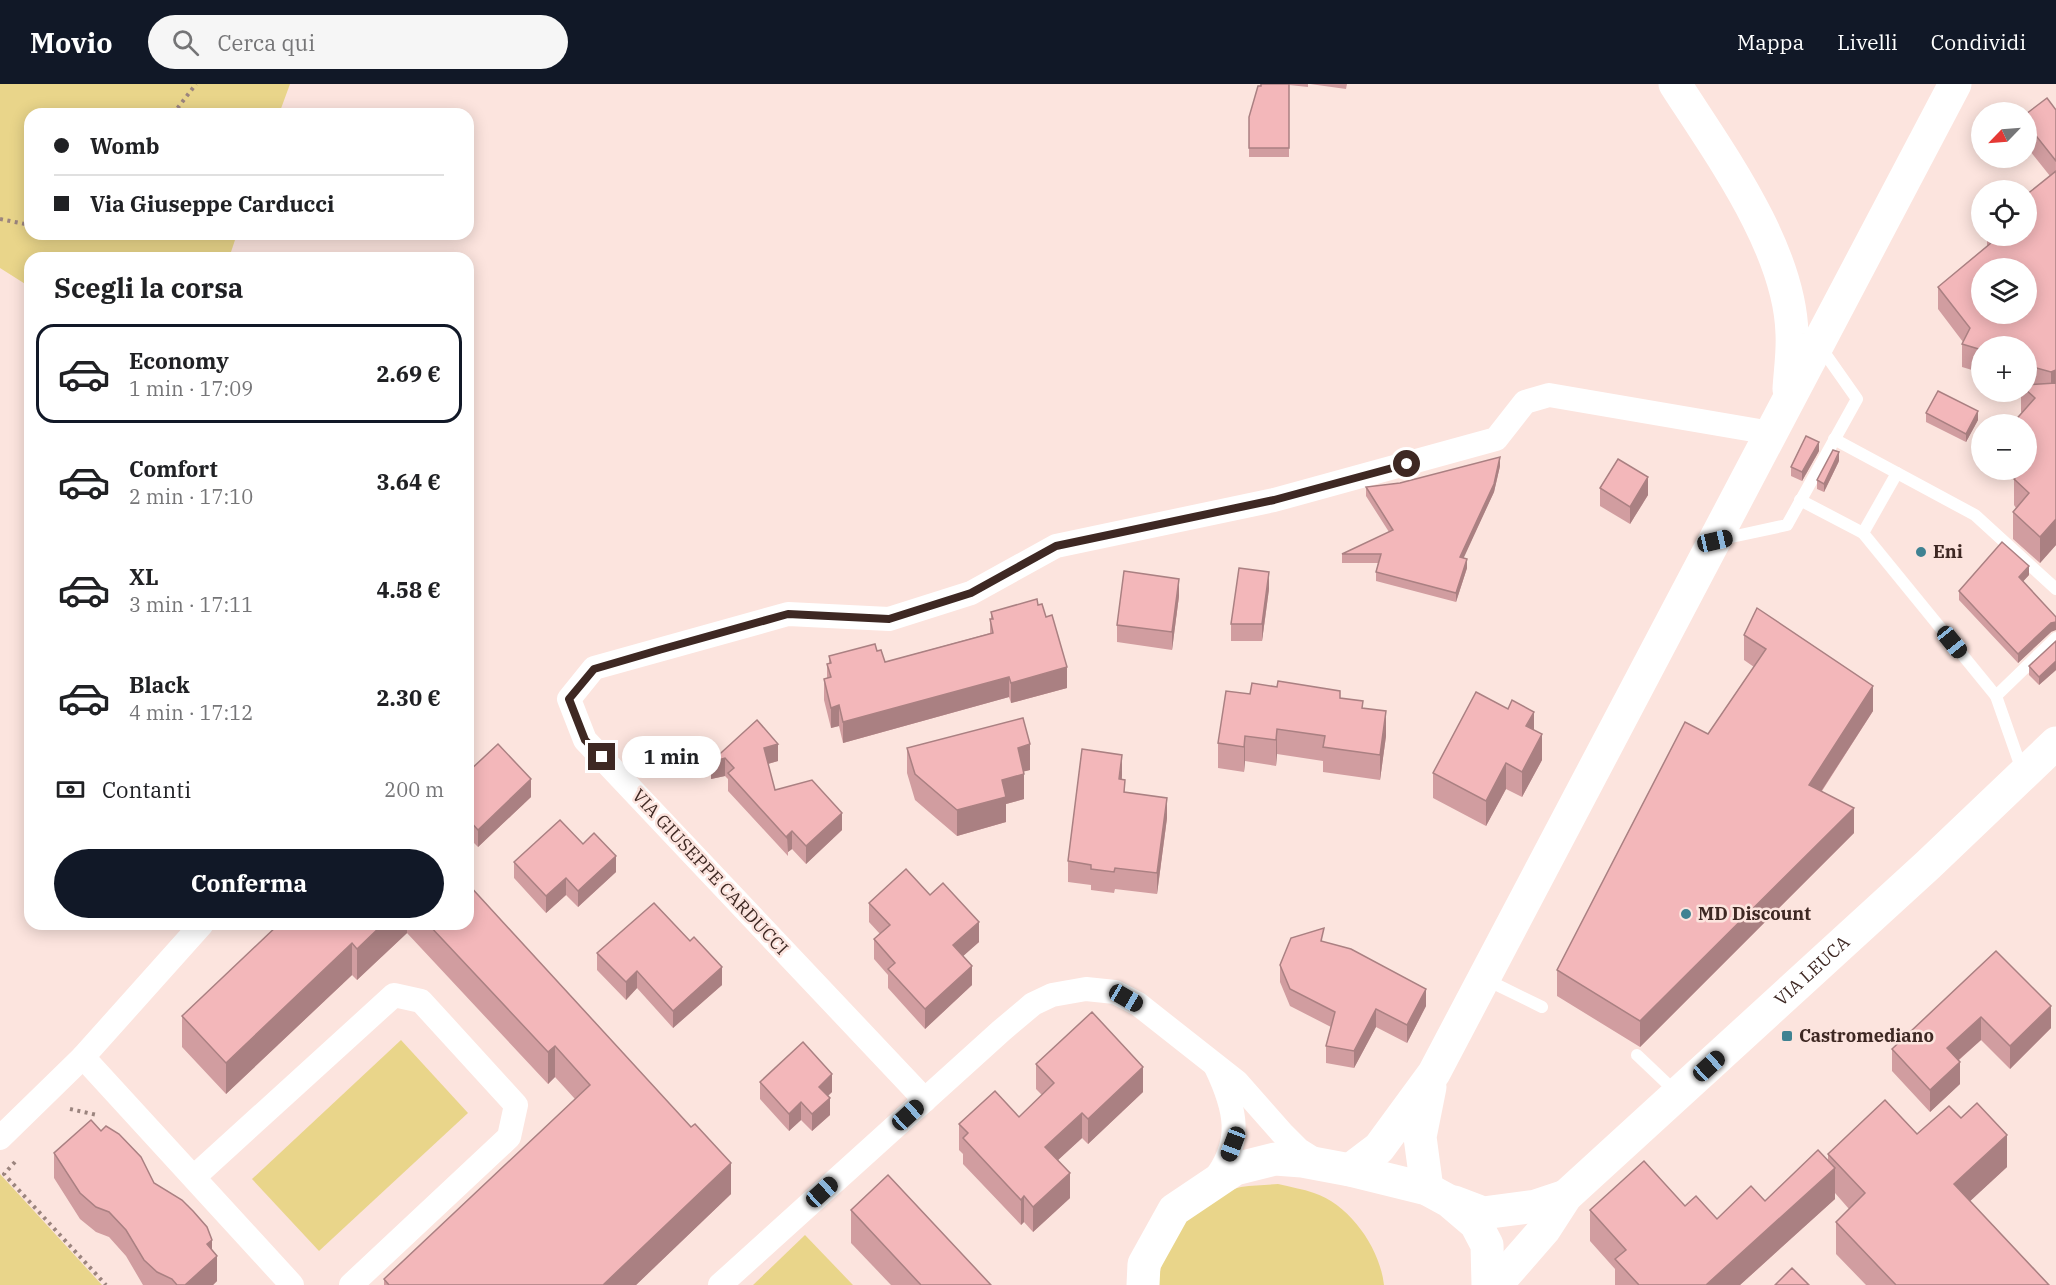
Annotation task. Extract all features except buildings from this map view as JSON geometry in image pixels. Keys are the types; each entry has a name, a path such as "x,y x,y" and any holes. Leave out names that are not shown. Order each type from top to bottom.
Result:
{"main road":[{"path":"1676,84 1756,216 1774,256 1792,333 1789,396"},
{"path":"1335,1167 1379,1148 1434,1073 1955,84"},
{"name":"VIA LEUCA","path":"1496,1285 1544,1230 1566,1196 1928,865 2056,742"},
{"path":"1434,1073 1424,1108 1420,1137 1438,1195 1476,1224 1487,1245 1488,1285"},
{"name":"VIA LEUCA","path":"1143,1285 1144,1264 1174,1210 1235,1169 1251,1163 1275,1159 1335,1167 1438,1195 1483,1213 1536,1206 1566,1196"},
{"path":"1523,1285 1523,1265 1529,1247"}],"street":[{"name":"VIA GIUSEPPE CARDUCCI","path":"925,1100 585,740 569,699 594,669 788,614 889,619 971,593 1056,546 1274,500 1496,439 1525,402 1549,395 1771,433"},
{"path":"0,1138 83,1057 197,930"},
{"path":"720,1285 1033,1004 1052,995 1086,989 1115,992 1138,1004 1237,1082 1299,1150 1335,1167"},
{"path":"194,1177 394,995 421,1001 516,1106 512,1126 509,1137 351,1285"},
{"path":"83,1057 292,1285"},
{"path":"1208,1188 1225,1166 1233,1144 1232,1107 1214,1064"}],"lane":[{"path":"1715,541 1786,525 1857,399 1819,344"},
{"path":"1834,439 1975,515 2056,589"},
{"path":"1863,533 1897,473"},
{"path":"1800,500 1863,533 1996,696 2024,774"},
{"path":"1996,696 2056,638"},
{"path":"1484,978 1542,1006"},
{"path":"1637,1055 1678,1094"}],"path":[{"path":"178,108 196,84"},
{"path":"0,219 24,224"},
{"path":"63,1116 71,1108 99,1115"},
{"path":"21,1157 4,1174 106,1285"}],"shaded area":[{"path":"0,84 290,84 281,108 24,108 24,240 235,240 231,252 24,252 24,283 0,268"},
{"path":"401,1040 468,1113 319,1251 252,1179"},
{"path":"0,1174 102,1285 0,1285"},
{"path":"1278,1184 1310,1192 1340,1207 1370,1243 1384,1285 1158,1285 1166,1253 1184,1224 1196,1211 1225,1192 1241,1187"},
{"path":"805,1235 853,1285 753,1285"}],"place":[{"name":"Eni","path":"1921,552"},
{"name":"MD Discount","path":"1686,914"},
{"name":"Castromediano","path":"1787,1036"}],"route":[{"path":"602,757 585,740 569,699 594,669 788,614 889,619 971,593 1056,546 1274,500 1407,464"}]}
